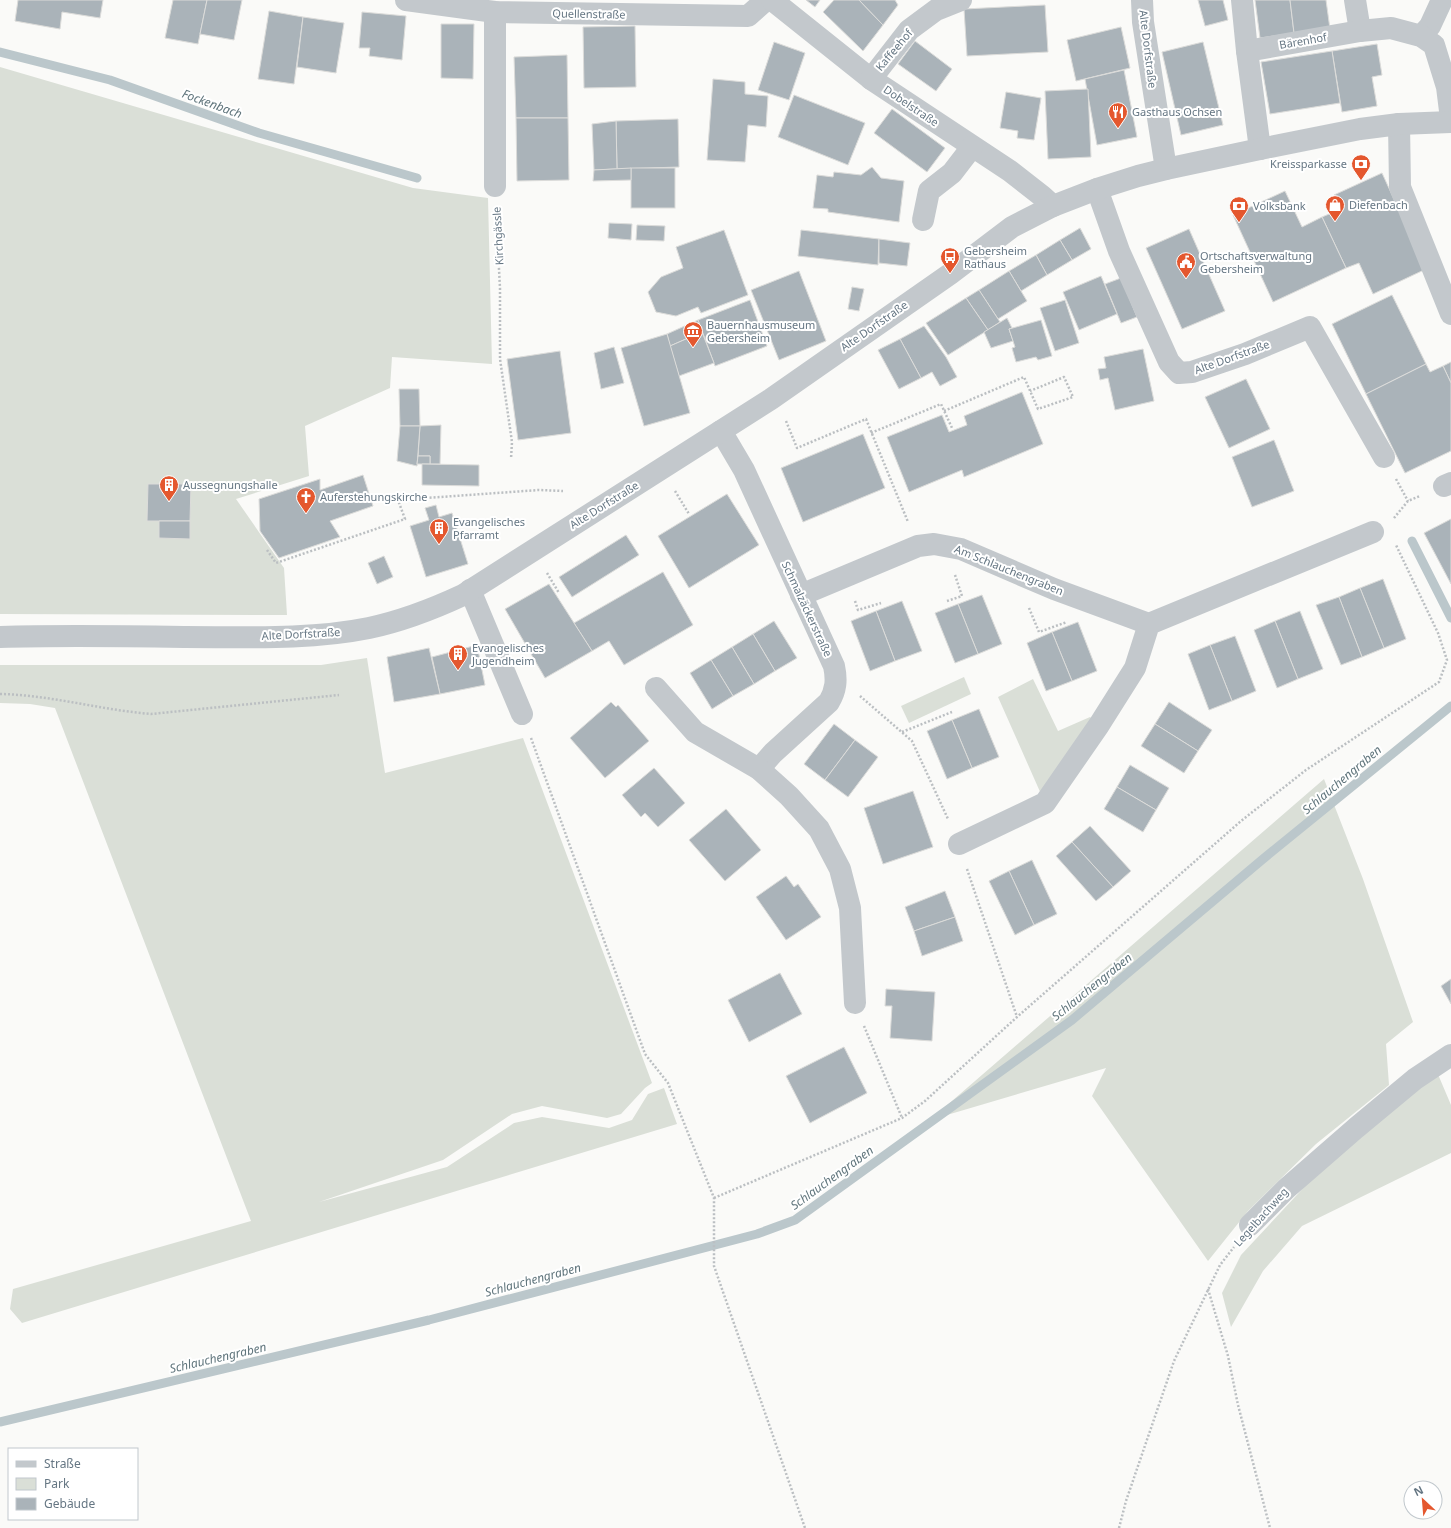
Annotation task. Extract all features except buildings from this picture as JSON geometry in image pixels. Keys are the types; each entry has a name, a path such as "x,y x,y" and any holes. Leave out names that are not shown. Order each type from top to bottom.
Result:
{"street":[{"name":"Quellenstraße","path":"406,0 465,4 495,12 748,16 766,0"},
{"name":"Dobelstraße","path":"772,0 870,79 1010,171 1053,206"},
{"name":"Kaffeehof","path":"870,79 909,30 936,10 961,0"},
{"name":"Alte Dorfstraße","path":"1142,0 1146,37 1166,169"},
{"path":"1242,0 1260,149"},
{"path":"1355,0 1360,31"},
{"path":"1420,36 1430,26 1442,0"},
{"path":"495,12 495,186"},
{"name":"Bärenhof","path":"1247,51 1360,31 1391,28 1420,36 1434,45 1446,87 1451,119"},
{"name":"Alte Dorfstraße","path":"0,637 50,635 215,637 324,634 370,628 397,621 443,604 470,590 771,399 950,274 1012,227 1053,206 1097,189 1166,169 1260,149 1360,129 1399,124 1451,122"},
{"path":"1399,124 1400,188 1451,314"},
{"path":"923,220 929,192 952,173 972,147"},
{"name":"Alte Dorfstraße","path":"1097,189 1119,251 1169,362 1179,373 1192,372 1245,354 1310,327 1384,457"},
{"name":"Schmalzäckerstraße","path":"721,431 744,470 834,666 836,675 836,686 829,702 773,753 759,769"},
{"path":"959,844 1045,803 1100,725 1135,668 1150,624 1380,530"},
{"name":"Am Schlauchengraben","path":"801,595 918,546 934,544 961,549 1054,589 1150,624"},
{"path":"470,590 522,714"},
{"path":"656,688 695,732 759,769 789,796 819,829 840,869 850,908 855,1003"},
{"name":"Legelbachweg","path":"1250,1225 1286,1189 1356,1128 1415,1079 1451,1055"}],"path":[{"name":"Kirchgässle","path":"495,186 500,288 500,359 512,442 511,459"},
{"path":"944,411 1024,377 1030,392 1038,409 1073,397 1064,377 1030,392"},
{"path":"871,433 941,404 952,428"},
{"path":"785,419 797,448 866,419 918,546"},
{"path":"714,1198 902,1118 925,1102 1017,1017 1242,821 1306,770 1438,682 1447,660 1438,633 1380,530 1408,501 1448,484"},
{"path":"267,550 276,563 405,519 398,500 539,490 563,491"},
{"path":"0,694 151,714 339,695"},
{"path":"902,732 952,712"},
{"path":"522,714 645,1054 668,1083 714,1198 714,1266 805,1528"},
{"path":"855,1003 902,1118"},
{"name":"Legelbachweg","path":"1119,1528 1126,1501 1174,1361 1220,1265 1250,1225"},
{"path":"1208,1289 1228,1356 1238,1405 1270,1528"}],"green space":[{"path":"0,67 413,188 488,198 492,364 392,357 390,388 305,426 309,476 236,499 284,568 287,615 0,614"},
{"path":"367,658 385,773 523,738 652,1083 645,1088 621,1114 607,1118 542,1106 512,1114 443,1160 319,1202 447,1167 514,1123 542,1117 609,1128 632,1120 648,1094 664,1088 677,1124 22,1323 10,1309 13,1289 251,1221 55,708 30,704 0,703 0,665 321,665"},
{"path":"964,677 971,694 909,723 901,706"},
{"path":"1033,679 1058,731 1090,717 1099,725 1045,803 998,697"},
{"path":"1324,779 1363,879 1413,1022 1386,1044 1389,1085 1316,1144 1248,1211 1208,1261 1092,1096 1106,1068 930,1120"},
{"path":"1437,1072 1451,1105 1451,1153 1302,1226 1263,1271 1231,1327 1222,1293 1241,1255 1322,1168"}],"waterway":[{"name":"Fockenbach","path":"0,52 110,80 259,133 417,178"},
{"name":"Schlauchengraben","path":"1412,541 1451,618"},
{"name":"Schlauchengraben","path":"0,1422 429,1320 757,1234 795,1220 1072,1020 1263,859 1451,706"}],"place":[{"name":"Gasthaus Ochsen","path":"1118,129"},
{"name":"Kreissparkasse","path":"1361,181"},
{"name":"Diefenbach","path":"1335,222"},
{"name":"Volksbank","path":"1239,223"},
{"name":"Gebersheim Rathaus","path":"950,274"},
{"name":"Ortschaftsverwaltung Gebersheim","path":"1186,279"},
{"name":"Bauernhausmuseum Gebersheim","path":"693,348"},
{"name":"Aussegnungshalle","path":"169,502"},
{"name":"Auferstehungskirche","path":"306,514"},
{"name":"Evangelisches Pfarramt","path":"439,545"},
{"name":"Evangelisches Jugendheim","path":"458,671"}]}
